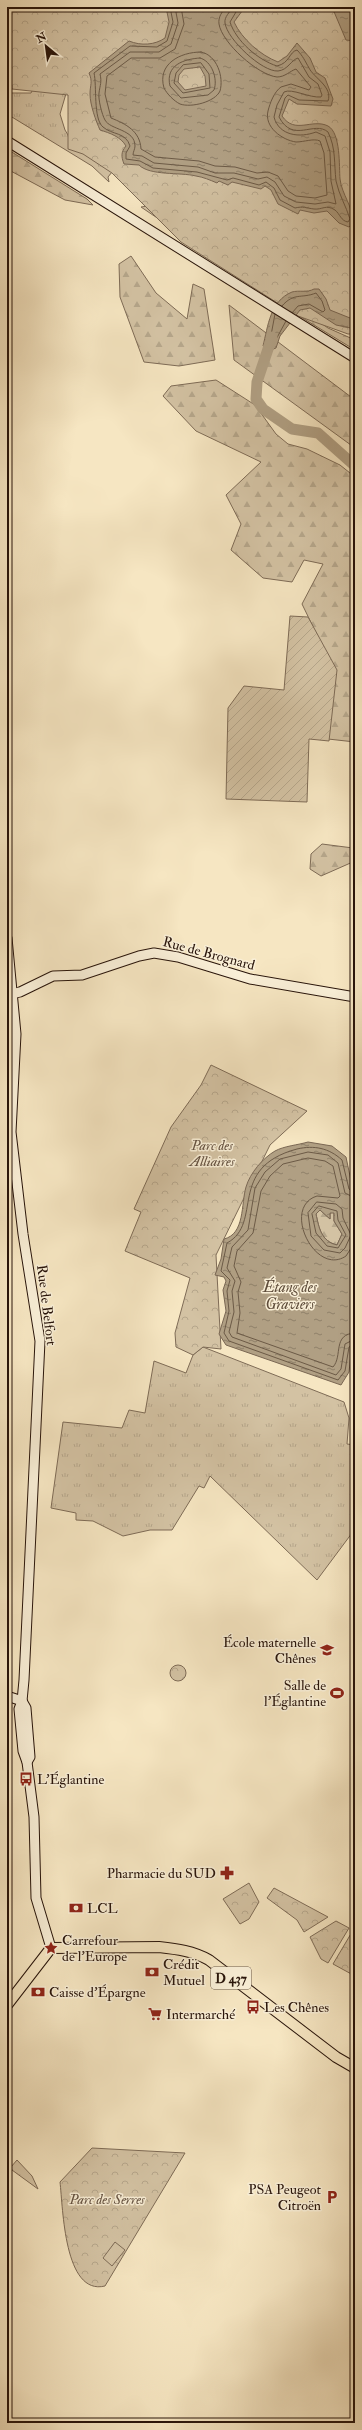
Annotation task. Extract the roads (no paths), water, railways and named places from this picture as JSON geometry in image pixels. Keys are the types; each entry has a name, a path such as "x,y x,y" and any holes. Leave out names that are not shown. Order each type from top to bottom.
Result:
{"main road":[{"path":"7,141 54,168 270,307 355,358"},
{"name":"Rue de Belfort","path":"7,938 11,995 16,1034 11,1132 23,1234 40,1341 22,1701 19,1709 23,1751 27,1762 34,1817 36,1898 51,1948"},
{"name":"Rue de Brognard","path":"11,995 46,978 82,975 139,956 154,953 178,957 250,979 355,997"},
{"path":"7,1696 22,1701"},
{"name":"D 437","path":"51,1948 159,1947 177,1948 196,1954 209,1960 336,2057 355,2068"},
{"path":"7,1996 35,1958 51,1948"},
{"path":"7,2005 51,1948"}],"water":[{"path":"166,7 245,7 234,22 237,28 258,51 278,62 287,56 297,43 310,58 316,72 325,78 333,99 331,106 297,104 289,99 282,116 287,122 292,124 322,124 328,126 332,130 337,143 341,185 353,217 353,223 349,227 339,223 327,211 314,213 300,210 298,214 278,204 271,190 265,186 261,189 232,182 228,185 219,181 217,183 199,176 150,171 139,165 124,164 122,154 126,146 124,143 111,134 100,130 91,103 91,81 89,73 129,41 138,44 148,44 165,38 169,22","holes":["200,67 205,76 206,86 185,90 178,82 179,75 184,69"]},
{"path":"332,7 355,7 355,41 346,40"},
{"path":"319,289 326,299 330,310 355,320 355,329 336,325 310,308 300,310 280,336 276,348 268,351 263,346 271,315 279,301 292,292 309,291"},
{"name":"Étang des Graviers","path":"308,1142 332,1146 346,1157 355,1200 355,1318 349,1372 341,1385 226,1345 219,1334 226,1311 223,1290 226,1281 224,1277 215,1275 221,1259 224,1239 231,1236 239,1225 244,1194 248,1182 258,1166 270,1154 283,1148","holes":["320,1210 330,1219 330,1213 334,1213 334,1221 342,1234 337,1245 324,1237 316,1214"]}],"waterway":[{"path":"272,337 257,382 256,399 263,409 292,429 318,433 355,466"}],"place":[{"name":"École maternelle Chênes","path":"327,1650"},
{"name":"Salle de l'Églantine","path":"337,1693"},
{"name":"L’Églantine","path":"26,1779"},
{"name":"Pharmacie du SUD","path":"227,1873"},
{"name":"LCL","path":"76,1908"},
{"name":"Carrefour de l'Europe","path":"51,1948"},
{"name":"Crédit Mutuel","path":"152,1972"},
{"name":"Caisse d'Épargne","path":"38,1992"},
{"name":"Les Chênes","path":"253,2007"},
{"name":"Intermarché","path":"155,2014"},
{"name":"PSA Peugeot Citroën","path":"332,2197"}],"park label":[{"name":"Parc des Alliaires","path":"212,1154"},
{"name":"Parc des Serres","path":"107,2199"}]}
